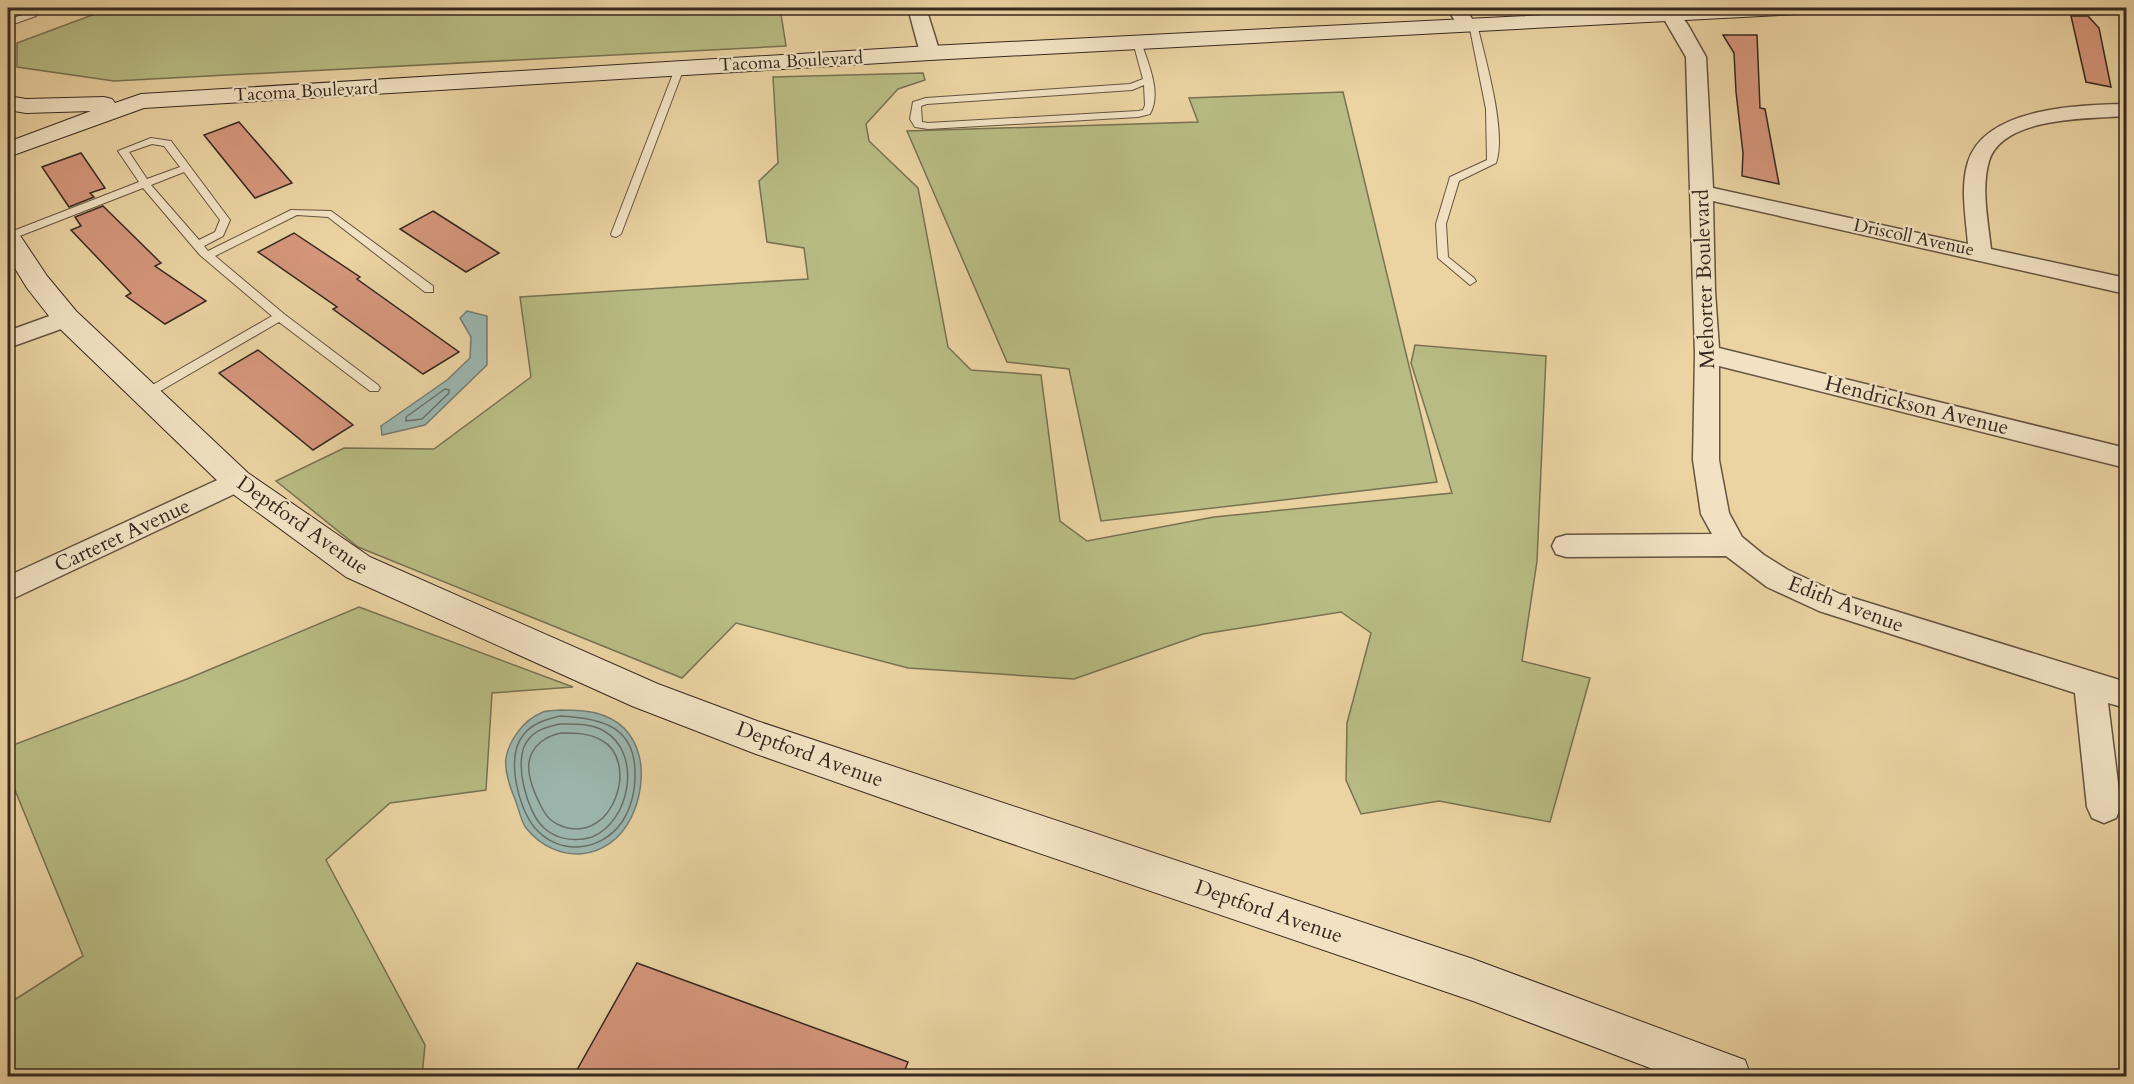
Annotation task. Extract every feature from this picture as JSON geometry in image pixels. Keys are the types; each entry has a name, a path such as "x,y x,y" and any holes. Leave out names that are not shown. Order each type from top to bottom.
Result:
{"street":[{"path":"917,8 930,53"},
{"name":"Tacoma Boulevard","path":"8,150 141,101 1137,42 1465,19 1583,19 1670,14 1696,10 1798,8"},
{"name":"Mehorter Boulevard","path":"1670,14 1696,57 1702,192 1702,291 1707,354 1706,460 1715,514 1732,545"},
{"path":"8,103 26,106 59,106 141,101"},
{"path":"1980,252 1976,177 1980,158 1990,143 2014,127 2036,119 2064,114 2127,110"},
{"name":"Driscoll Avenue","path":"1702,192 2127,286"},
{"name":"Deptford Avenue","path":"8,237 37,282 66,318 237,481 358,567 645,695 756,737 998,821 1473,980 1729,1077"},
{"path":"8,340 66,318"},
{"name":"Hendrickson Avenue","path":"1707,354 2127,458"},
{"name":"Carteret Avenue","path":"8,589 237,481"},
{"path":"1566,546 1732,545"},
{"name":"Edith Avenue","path":"1732,545 1749,562 1806,593 1858,612 2127,695"},
{"path":"2090,684 2104,807"}],"lane":[{"path":"8,22 33,14"},
{"path":"1465,19 1489,106 1494,144 1492,161 1454,179 1441,224 1443,258 1470,281"},
{"path":"1137,42 1148,80 1150,105 1147,112 928,126 918,125 915,119 916,104 927,102 1132,87 1148,80"},
{"path":"616,234 679,68"},
{"path":"197,245 219,234 225,220 167,143 152,141 123,151 145,184 197,245 280,317 374,388"},
{"path":"8,237 185,168"},
{"path":"208,255 295,212 331,214 429,289"},
{"path":"146,394 280,317"}],"green space":[{"path":"111,8 780,8 786,46 114,81 17,67 17,43"},
{"path":"923,73 925,80 898,89 866,124 869,141 918,188 948,347 971,370 1041,375 1060,521 1087,541 1214,517 1452,493 1411,363 1415,345 1546,356 1537,561 1522,661 1590,678 1550,822 1439,801 1361,814 1346,780 1347,723 1371,633 1341,612 1203,634 1074,679 908,668 736,623 682,678 358,547 276,481 344,448 434,449 531,377 520,297 808,279 804,248 767,242 759,181 778,163 773,77"},
{"path":"1343,92 1437,482 1101,521 1069,369 1007,362 907,131 1198,122 1189,98"},
{"path":"359,607 573,687 492,693 486,790 390,803 326,860 425,1045 422,1076 14,1076 8,1069 8,1004 83,956 8,773 8,747 187,679"}],"water":[{"path":"467,311 487,316 487,365 425,425 382,435 381,426 447,380 470,358 471,337 460,318"},
{"path":"560,710 591,712 612,720 625,729 634,741 639,755 640,787 631,818 621,833 610,843 596,851 582,854 552,849 526,828 521,819 506,769 510,744 518,731 529,720 543,712"}],"building":[{"path":"2071,16 2088,16 2099,28 2111,87 2086,82"},
{"path":"1723,35 1757,35 1760,108 1765,109 1779,184 1742,176 1743,153 1734,53"},
{"path":"239,122 292,183 255,198 204,135"},
{"path":"81,153 105,188 90,193 94,197 69,207 42,167"},
{"path":"103,206 161,263 155,266 206,301 165,324 126,296 131,293 71,230 81,226 75,217"},
{"path":"433,211 499,253 466,272 400,229"},
{"path":"294,233 360,277 357,279 459,352 423,374 333,309 337,307 258,252"},
{"path":"258,350 353,425 313,450 219,373"},
{"path":"637,963 908,1062 902,1077 573,1077"}]}
